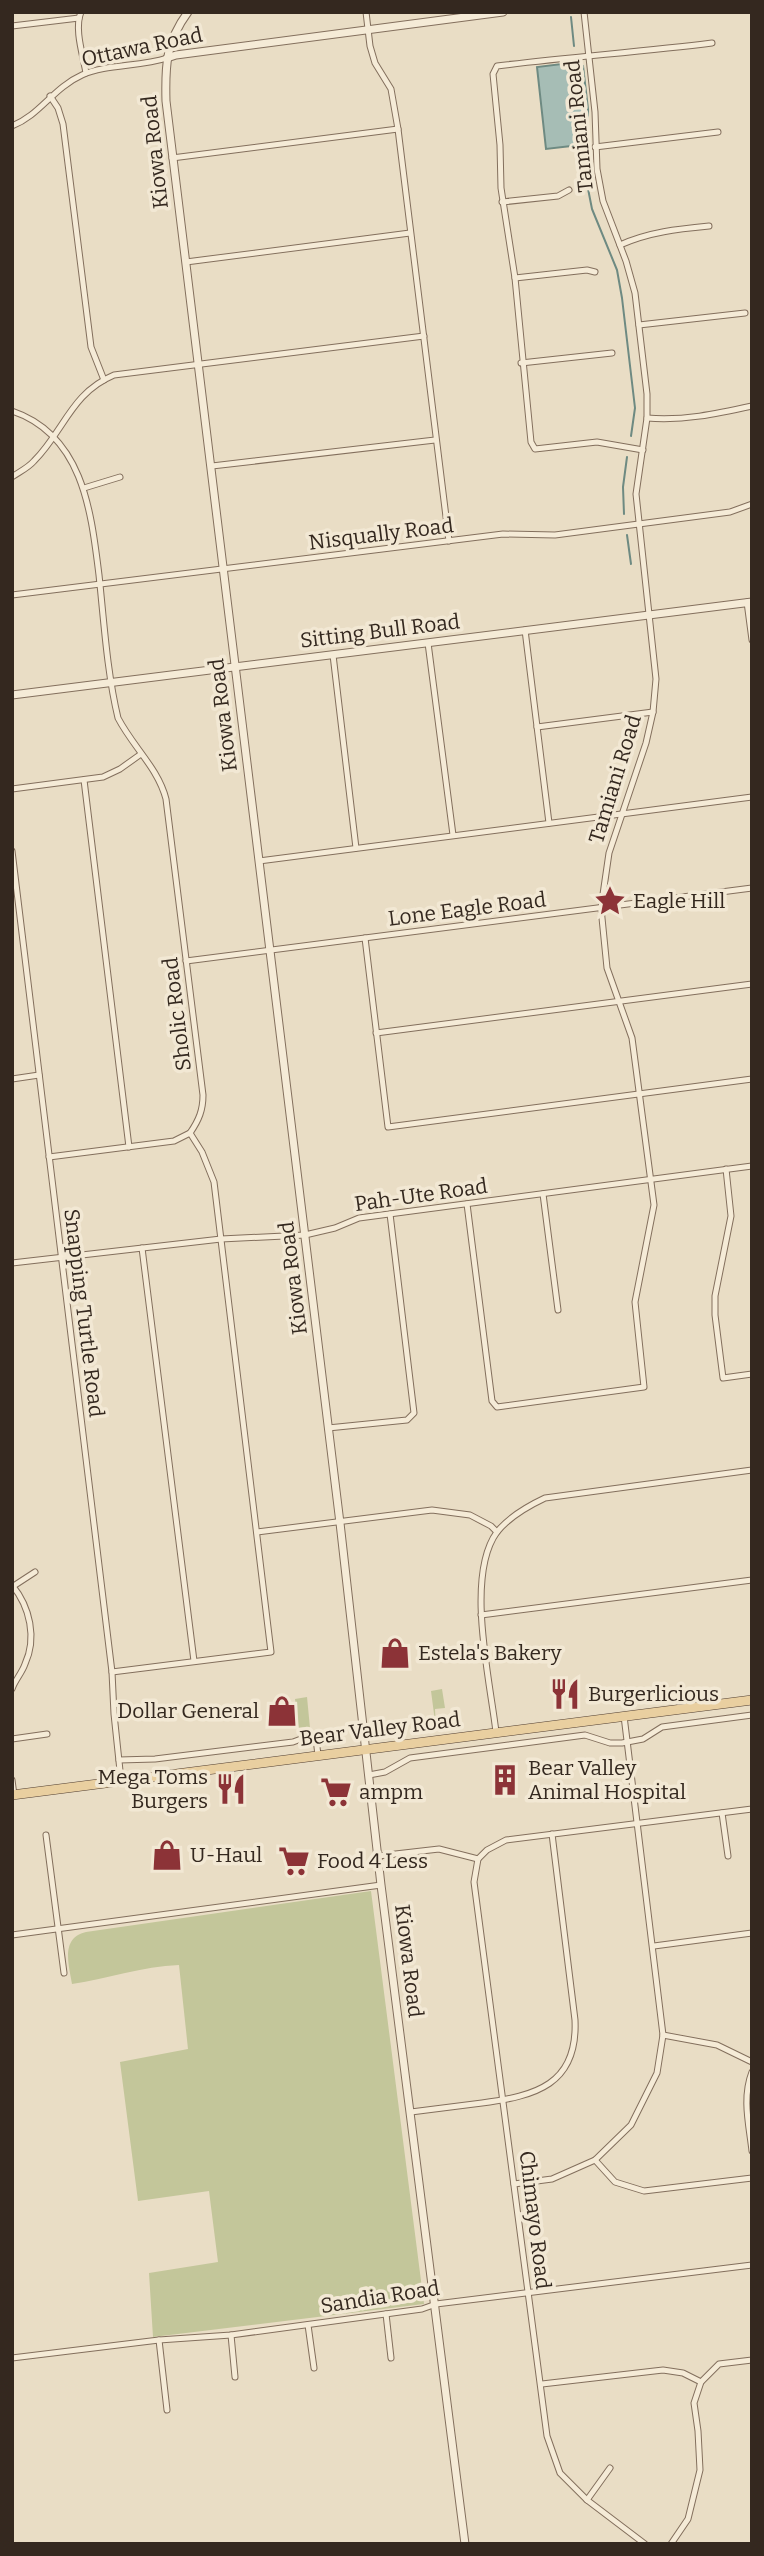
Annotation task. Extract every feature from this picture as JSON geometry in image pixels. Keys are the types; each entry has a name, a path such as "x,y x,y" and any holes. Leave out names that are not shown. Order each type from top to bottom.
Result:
{"main road":[{"name":"Bear Valley Road","path":"13,1795 752,1700"}],"street":[{"name":"Kiowa Road","path":"188,12 174,32 167,58 166,101 172,158 271,951 381,1885 465,2544"},
{"path":"366,12 376,63 391,89 398,130 449,541"},
{"name":"Ottawa Road","path":"12,126 33,113 65,83 86,73 176,55 503,12"},
{"name":"Tamiani Road","path":"467,1204 492,1401 497,1407 644,1387 635,1301 654,1205 632,1038 607,968 601,908 605,871 621,813 646,743 653,712 656,679 636,494 647,418 647,394 635,293 603,201 595,147 595,112 584,12"},
{"path":"12,26 80,15 86,73"},
{"path":"643,450 597,442 535,449 531,442 521,363 515,278 502,202 493,74 496,66 588,54 712,43"},
{"path":"50,96 58,108 62,124 91,347 104,380"},
{"path":"172,158 398,130"},
{"path":"595,147 718,132"},
{"path":"502,202 558,196 569,190"},
{"path":"620,245 639,236 660,231 709,226"},
{"path":"186,262 410,233"},
{"path":"515,278 587,270 596,272"},
{"path":"639,325 745,313"},
{"path":"12,477 33,462 83,395 104,380 127,373 424,336"},
{"path":"521,363 612,353"},
{"path":"647,418 708,416 752,406"},
{"name":"Sholic Road","path":"12,411 31,419 54,436 69,455 84,488 91,516 118,718 162,783 166,799 203,1095 203,1107 190,1133"},
{"path":"212,466 435,440"},
{"path":"84,488 120,477"},
{"name":"Nisqually Road","path":"12,595 503,534 555,535 730,512 752,504"},
{"path":"749,602 752,640"},
{"name":"Sitting Bull Road","path":"12,695 749,602"},
{"path":"525,631 549,823"},
{"path":"428,643 453,835"},
{"path":"333,655 356,848"},
{"path":"537,727 653,712"},
{"path":"12,789 103,777 141,754"},
{"path":"84,780 129,1147"},
{"path":"258,861 752,797"},
{"name":"Snapping Turtle Road","path":"12,850 112,1672 121,1780"},
{"name":"Lone Eagle Road","path":"186,961 752,888"},
{"path":"365,938 388,1127 752,1079"},
{"path":"376,1033 752,984"},
{"path":"12,1079 39,1075"},
{"path":"49,1157 174,1141 190,1133 202,1152 214,1182 257,1532 271,1651 112,1672"},
{"name":"Pah-Ute Road","path":"12,1264 221,1238 305,1235 335,1228 359,1218 752,1166"},
{"path":"726,1169 731,1216 715,1296 723,1378 752,1374"},
{"path":"544,1194 558,1310"},
{"path":"328,1428 407,1419 414,1413 390,1214"},
{"path":"142,1248 194,1661"},
{"path":"496,1732 481,1615 480,1584 485,1557 497,1532 520,1511 545,1498 752,1470"},
{"path":"257,1532 432,1510 470,1515 497,1532"},
{"path":"12,1689 25,1665 31,1634 24,1604 13,1586 35,1572"},
{"path":"481,1615 752,1580"},
{"path":"369,1775 386,1772 410,1758 583,1735 610,1743 628,1742 643,1739 662,1727 752,1715"},
{"path":"514,2184 552,2179 595,2160 631,2125 657,2073 663,2035 624,1716"},
{"path":"12,1739 47,1734"},
{"path":"119,1760 155,1759 293,1742 309,1735 316,1739 318,1755"},
{"path":"12,1780 13,1795"},
{"path":"378,1856 439,1849 478,1859 487,1850 506,1840 752,1809"},
{"path":"722,1813 728,1856"},
{"path":"411,2112 531,2094 553,2080 572,2053 576,2038 552,1834"},
{"path":"46,1835 64,1973"},
{"name":"Chimayo Road","path":"478,1859 474,1882 547,2436 560,2473 587,2500 645,2544"},
{"path":"12,1936 381,1885"},
{"path":"654,1946 752,1933"},
{"path":"663,2035 717,2045 752,2062"},
{"path":"752,2072 746,2104 752,2151"},
{"path":"595,2160 615,2182 644,2191 752,2178"},
{"name":"Sandia Road","path":"12,2358 159,2340 231,2335 422,2309 436,2304 528,2291 752,2264"},
{"path":"386,2314 391,2358"},
{"path":"308,2325 314,2368"},
{"path":"231,2335 235,2377"},
{"path":"159,2340 167,2410"},
{"path":"671,2544 688,2519 699,2470 694,2403 701,2382 719,2364 752,2360"},
{"path":"541,2384 663,2370 683,2373 701,2382"},
{"path":"587,2500 610,2468"}],"green space":[{"path":"442,1689 445,1708 435,1709 436,1729 431,1691"},
{"path":"307,1697 310,1728 299,1731 295,1699"},
{"path":"371,1891 424,2304 153,2337 149,2273 218,2262 209,2191 138,2201 120,2062 188,2049 179,1965 72,1984 68,1961 69,1946 78,1935 86,1932"}],"water":[{"path":"578,62 583,66 588,109 588,144 546,149 537,67"}],"waterway":[{"path":"571,17 574,46"},
{"path":"579,143 592,209 617,270 622,298 635,408 631,436"},
{"path":"624,514 623,487 627,457"},
{"path":"627,535 631,564"}],"place":[{"name":"Eagle Hill","path":"610,901"},
{"name":"Estela's Bakery","path":"395,1653"},
{"name":"Burgerlicious","path":"565,1694"},
{"name":"Dollar General","path":"282,1711"},
{"name":"Bear Valley Animal Hospital","path":"505,1780"},
{"name":"Mega Toms Burgers","path":"231,1789"},
{"name":"ampm","path":"336,1792"},
{"name":"U-Haul","path":"167,1855"},
{"name":"Food 4 Less","path":"294,1861"}]}
